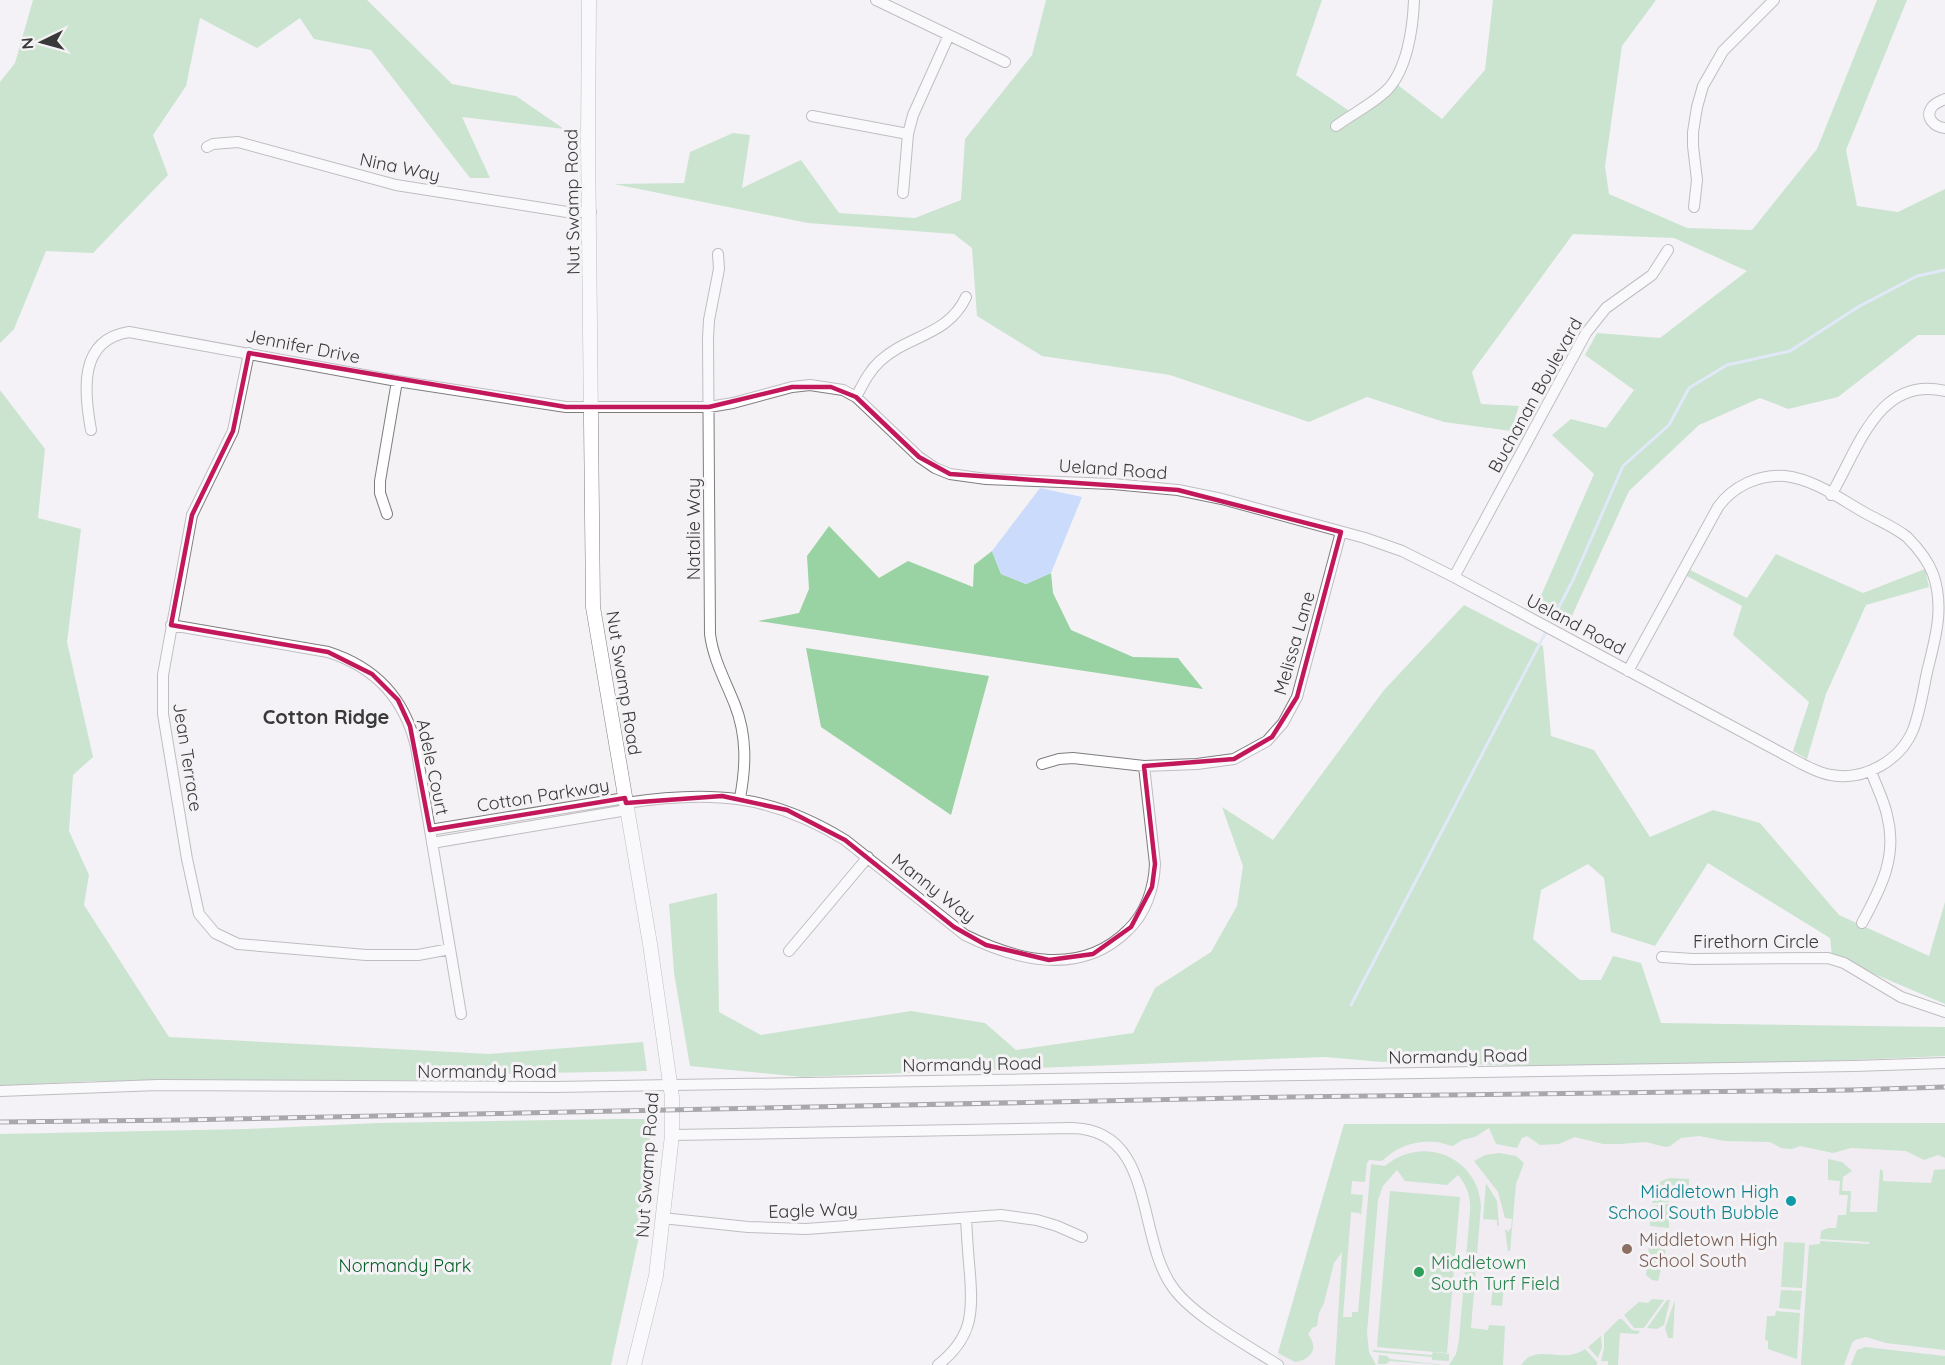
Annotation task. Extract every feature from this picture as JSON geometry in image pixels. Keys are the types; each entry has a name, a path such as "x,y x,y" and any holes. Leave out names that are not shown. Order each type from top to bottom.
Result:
{"main road":[{"name":"Nut Swamp Road","path":"589,0 588,142 591,212 593,607 672,1086 672,1135 651,1300 634,1365"}],"street":[{"path":"876,0 1005,62"},
{"path":"1336,126 1378,98 1395,80 1409,38 1414,0"},
{"path":"1694,207 1697,180 1693,132 1696,107 1703,86 1723,51 1774,0"},
{"path":"903,193 908,134 915,106 949,35"},
{"path":"1945,99 1934,104 1930,112 1932,122 1936,126 1945,128"},
{"path":"812,116 908,134"},
{"name":"Nina Way","path":"207,147 213,144 238,142 396,185 567,212 591,212"},
{"name":"Buchanan Boulevard","path":"1454,577 1586,333 1606,308 1652,275 1668,250"},
{"name":"Natalie Way","path":"718,254 717,280 709,320 710,634 714,655 735,705 743,732 745,760 740,798"},
{"path":"856,396 880,360 946,323 957,313 966,297"},
{"name":"Jennifer Drive","path":"90,430 86,404 89,362 96,350 112,336 129,332 397,381 566,407 592,408"},
{"name":"Jean Terrace","path":"249,353 233,431 192,515 163,675 163,714 199,914 208,927 222,938 238,944 324,952 405,956 450,949"},
{"path":"387,514 380,493 380,481 397,381"},
{"name":"Ueland Road","path":"592,408 709,407 801,386 831,387 856,396 919,457 935,468 950,474 986,479 1113,484 1178,490 1222,499 1341,532 1402,551 1818,772 1830,775 1849,776 1871,771 1891,759 1905,744 1913,729 1938,628 1940,600 1930,568 1908,538 1807,482 1785,476 1762,478 1733,491 1721,502 1628,671"},
{"path":"1832,495 1870,423 1882,407 1901,394 1914,390 1945,391"},
{"name":"Melissa Lane","path":"1042,764 1073,758 1144,766 1197,764 1234,759 1267,741 1283,723 1296,697 1341,532"},
{"name":"Adele Court","path":"171,625 328,652 354,662 372,674 394,695 410,726 416,747 461,1014"},
{"name":"Manny Way","path":"626,804 691,795 740,798 787,810 845,840 954,927 986,945 1016,955 1049,960 1070,959 1093,954 1113,944 1131,927 1143,910 1152,887 1155,864 1144,766"},
{"path":"1862,923 1883,883 1891,851 1888,817 1871,771"},
{"name":"Cotton Parkway","path":"430,830 524,814 626,804"},
{"name":"Cotton Parkway","path":"432,843 526,827 626,804"},
{"path":"524,814 526,827"},
{"path":"789,951 867,857"},
{"name":"Firethorn Circle","path":"1662,957 1693,959 1828,958 1844,963 1901,997 1945,1012"},
{"name":"Normandy Road","path":"0,1091 158,1085 446,1088 672,1086 1830,1067 1945,1063"},
{"path":"672,1135 1072,1128 1099,1132 1115,1142 1130,1162 1156,1256 1174,1290 1199,1314 1278,1365"},
{"name":"Eagle Way","path":"662,1218 775,1229 1001,1215 1028,1218 1057,1226 1082,1237"},
{"path":"938,1365 964,1337 971,1312 966,1218"}],"highlighted area":[{"path":"249,353 566,407 709,407 792,387 831,387 856,397 919,457 950,474 1178,490 1341,532 1297,697 1272,737 1234,759 1144,766 1155,864 1152,887 1131,927 1093,954 1049,960 986,945 954,927 845,840 787,810 722,796 626,803 625,798 430,830 410,726 398,700 372,674 328,652 171,625 192,515 233,431"}],"shaded area":[{"name":"Middletown High School South","path":"1945,1123 1945,1365 1274,1365 1344,1124"}],"green space":[{"path":"33,0 367,0 452,84 516,96 564,129 462,117 490,178 470,178 371,50 314,39 300,18 257,48 200,18 186,86 153,135 168,175 93,253 46,251 14,329 0,343 0,82 15,63"},
{"path":"1046,0 1322,0 1296,75 1351,112 1394,82 1442,119 1485,70 1493,0 1656,0 1622,46 1605,166 1609,194 1687,228 1752,230 1817,149 1877,0 1907,0 1846,150 1857,206 1898,212 1945,189 1945,335 1918,335 1838,397 1788,409 1760,398 1699,425 1629,491 1570,620 1540,598 1594,474 1552,435 1571,419 1606,428 1634,390 1585,355 1597,333 1660,338 1747,271 1674,238 1573,234 1472,372 1481,404 1519,406 1511,431 1444,422 1367,397 1309,422 1170,375 1042,356 977,316 972,248 954,234 808,223 614,184 684,183 690,152 733,133 750,135 742,188 801,160 839,213 915,218 961,200 965,139 1032,55"},
{"path":"0,390 45,449 38,518 81,529 67,642 93,757 73,775 69,831 89,875 84,905 169,1037 489,1054 643,1042 647,1071 438,1075 419,1080 92,1081 0,1086"},
{"path":"829,526 879,578 908,561 973,587 974,565 992,551 1001,574 1026,584 1051,573 1053,593 1071,630 1133,657 1178,658 1203,689 758,621 799,613 809,589 807,556"},
{"path":"1776,554 1863,593 1925,569 1929,587 1866,605 1826,694 1807,759 1793,751 1809,702 1733,635 1742,606 1687,576 1690,570 1747,598"},
{"path":"1464,605 1543,646 1551,736 1594,750 1650,837 1713,810 1760,823 1839,915 1929,956 1945,902 1945,1004 1832,956 1830,938 1708,863 1655,946 1611,932 1604,878 1588,864 1541,890 1533,939 1580,980 1601,980 1613,956 1641,963 1661,1023 1945,1027 1945,1056 1643,1069 1382,1062 1325,1057 802,1077 690,1066 674,973 669,904 717,893 719,1012 761,1035 911,1011 985,1023 1016,1050 1133,1033 1155,988 1211,952 1237,906 1243,866 1222,807 1273,840 1384,690"},
{"path":"806,648 989,676 951,815 821,727"},
{"name":"Normandy Park","path":"652,1119 638,1241 611,1365 0,1365 0,1134 247,1129 378,1123"},
{"path":"1945,1123 1945,1158 1938,1155 1924,1160 1906,1151 1851,1148 1833,1153 1800,1146 1792,1149 1781,1148 1770,1142 1725,1141 1699,1136 1681,1138 1665,1147 1646,1142 1603,1144 1575,1137 1559,1144 1540,1145 1527,1136 1522,1138 1517,1148 1496,1144 1489,1128 1453,1146 1440,1142 1420,1142 1406,1146 1393,1152 1382,1161 1369,1160 1365,1182 1352,1181 1351,1194 1363,1195 1361,1215 1351,1212 1343,1317 1352,1317 1352,1312 1358,1312 1371,1164 1385,1166 1400,1157 1416,1152 1431,1152 1446,1156 1459,1163 1470,1175 1478,1189 1481,1206 1471,1328 1488,1330 1489,1325 1505,1326 1503,1365 1449,1365 1456,1354 1459,1340 1470,1211 1469,1196 1464,1183 1458,1175 1447,1185 1405,1181 1397,1170 1383,1186 1378,1200 1367,1333 1369,1352 1376,1365 1335,1365 1342,1252 1334,1263 1317,1326 1312,1328 1308,1334 1313,1344 1312,1352 1301,1361 1295,1362 1278,1353 1344,1124"},
{"path":"1499,1153 1516,1156 1524,1163 1516,1184 1510,1251 1508,1251 1505,1229 1509,1232 1512,1219 1505,1218 1498,1192 1474,1161 1485,1155"},
{"path":"1828,1159 1842,1162 1852,1171 1843,1177 1842,1191 1851,1191 1850,1212 1877,1212 1880,1169 1883,1171 1883,1181 1931,1183 1934,1170 1945,1169 1945,1350 1886,1343 1866,1337 1852,1343 1844,1365 1801,1365 1809,1245 1820,1244 1820,1241 1869,1244 1869,1242 1820,1239 1821,1231 1836,1228 1838,1215 1846,1215 1848,1195 1839,1195 1840,1181 1828,1180"},
{"path":"1670,1178 1689,1179 1689,1188 1668,1189 1669,1202 1652,1203 1656,1187 1661,1181"},
{"path":"1486,1183 1497,1201 1499,1226 1497,1226 1497,1220 1483,1219"},
{"name":"Middletown South Turf Field","path":"1390,1191 1460,1197 1447,1353 1377,1347"},
{"path":"1669,1204 1669,1228 1650,1226 1651,1206"},
{"path":"1784,1242 1805,1243 1802,1288 1781,1287"},
{"path":"1650,1243 1666,1250 1658,1281 1646,1275"},
{"path":"1493,1286 1504,1287 1502,1306 1491,1305"},
{"path":"1781,1290 1802,1291 1800,1310 1779,1308"},
{"path":"1652,1299 1664,1300 1644,1328 1634,1328 1624,1315 1639,1302 1648,1303"},
{"path":"1667,1300 1670,1300 1664,1325 1657,1329 1647,1328"},
{"path":"1675,1300 1673,1338 1668,1338 1665,1328"},
{"path":"1776,1311 1800,1313 1797,1359 1768,1349 1768,1341 1765,1340 1767,1316 1775,1316"},
{"path":"1619,1319 1622,1319 1632,1330 1640,1331 1638,1334 1620,1333 1618,1365 1608,1365 1608,1361 1601,1361 1604,1334"},
{"path":"1601,1336 1602,1347 1598,1358 1588,1347"},
{"path":"1865,1347 1945,1356 1945,1365 1851,1365 1857,1350"},
{"path":"1585,1349 1597,1365 1521,1365 1527,1358 1534,1355 1567,1355"},
{"path":"1373,1350 1432,1355 1433,1352 1449,1354 1449,1361 1432,1360 1432,1357 1373,1352"},
{"path":"1379,1355 1390,1359 1445,1365 1390,1361 1386,1364 1378,1364"}],"water":[{"path":"1040,488 1082,497 1051,573 1026,584 1001,574 992,551"}],"waterway":[{"path":"1351,1005 1573,580 1623,466 1669,425 1689,388 1727,365 1790,351 1858,307 1917,276 1945,270"}],"railway":[{"path":"0,1122 1289,1097 1945,1087"}],"place":[{"name":"Middletown High School South Bubble","path":"1791,1201"},
{"name":"Middletown High School South","path":"1627,1249"},
{"name":"Middletown South Turf Field","path":"1419,1272"}],"district":[{"name":"Cotton Ridge","path":"326,716"}]}
